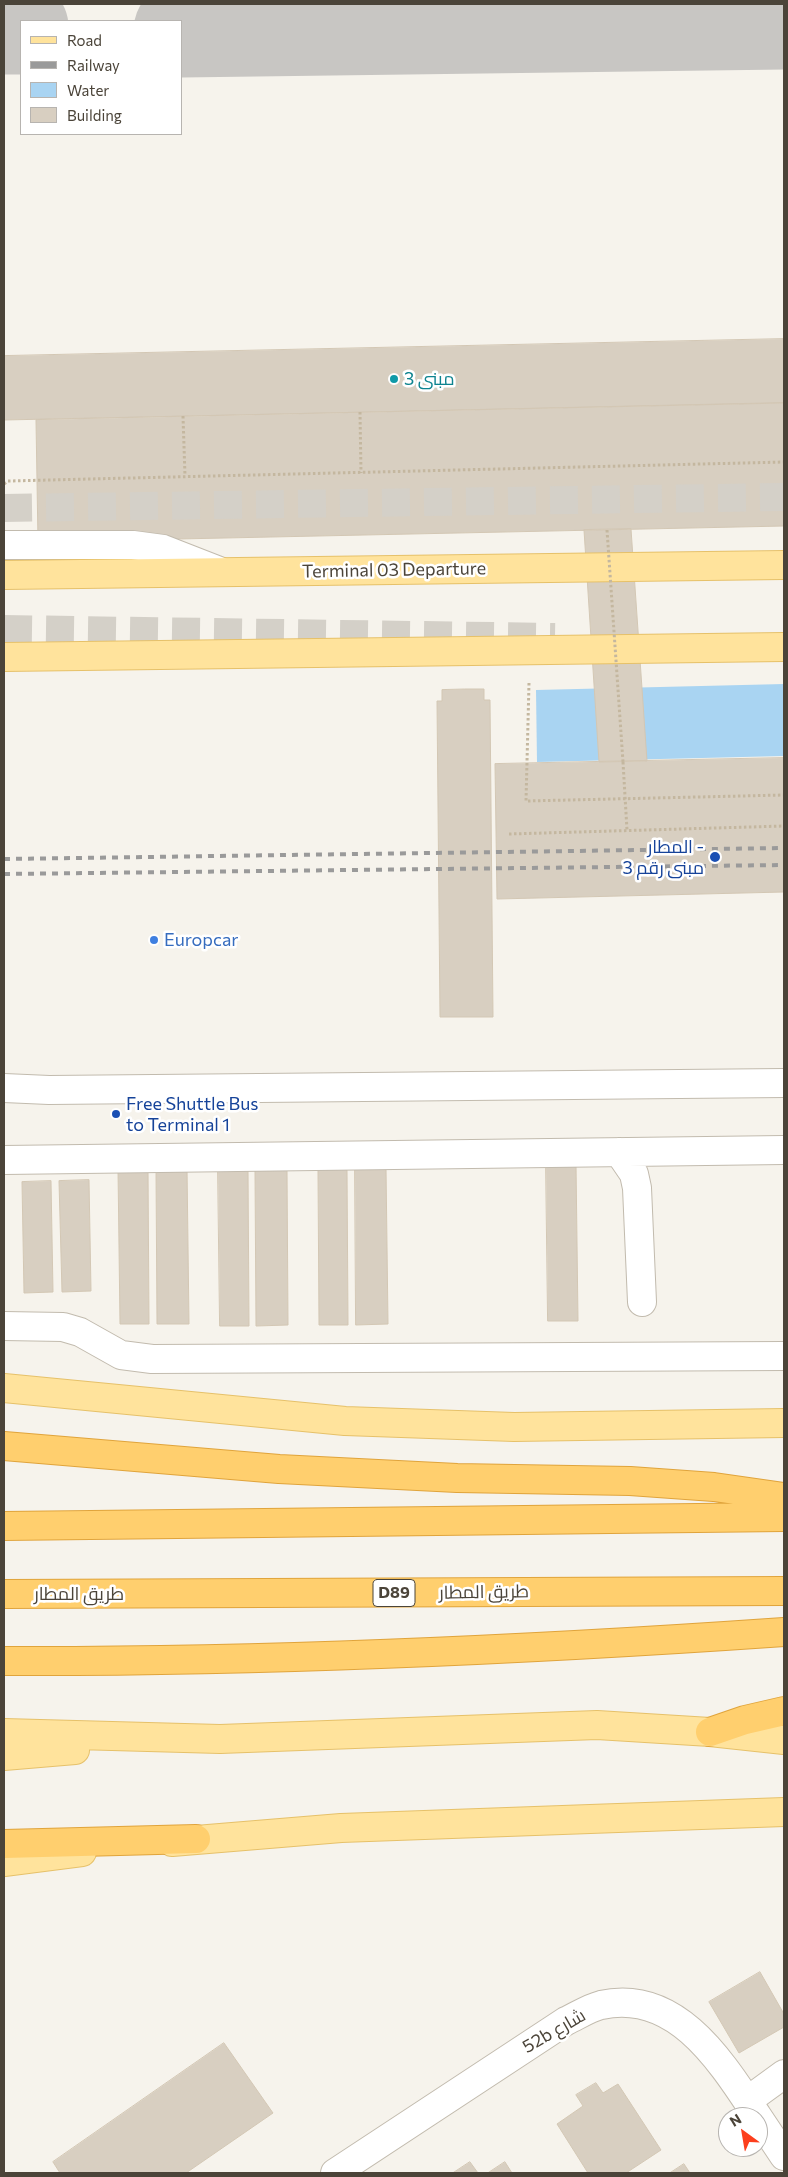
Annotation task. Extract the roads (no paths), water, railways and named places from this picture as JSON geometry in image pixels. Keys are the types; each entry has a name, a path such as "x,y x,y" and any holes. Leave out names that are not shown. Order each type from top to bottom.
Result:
{"highway":[{"path":"15,1447 279,1470 457,1478 630,1481 714,1487 784,1497"},
{"path":"4,1526 784,1516"},
{"name":"طريق المطار","path":"4,1594 784,1591"},
{"path":"4,1661 150,1660 420,1653 784,1632"},
{"path":"710,1732 784,1711"},
{"path":"4,1844 196,1839"}],"main road":[{"name":"Terminal 03 Departure","path":"4,575 784,565"},
{"path":"4,656 784,647"},
{"path":"4,1388 345,1420 514,1427 784,1423"},
{"path":"4,1756 220,1739 597,1725 710,1732 784,1740"},
{"path":"4,1733 220,1739"},
{"path":"4,1862 196,1839 351,1827 784,1812"}],"street":[{"path":"4,545 133,545 163,549 222,572"},
{"path":"4,1088 59,1090 784,1083"},
{"path":"4,1160 784,1150"},
{"path":"619,1152 634,1174 637,1188 642,1302"},
{"path":"4,1326 63,1327 80,1332 121,1355 152,1359 784,1356"},
{"name":"52b شارع","path":"335,2173 566,2021 600,2005 638,2004 674,2016 702,2041 750,2107"},
{"path":"758,2107 784,2074"},
{"name":"52b شارع","path":"768,2133 784,2156"}],"water":[{"path":"784,684 784,756 537,762 536,690"}],"tunnel":[{"path":"4,508 784,497"},
{"path":"4,629 555,637"}],"railway":[{"path":"4,859 784,848"},
{"path":"4,874 784,865"}],"place":[{"name":"مبنى 3","path":"394,379"},
{"name":"المطار - مبنى رقم 3","path":"715,857"},
{"name":"Europcar","path":"154,940"},
{"name":"Free Shuttle Bus to Terminal 1","path":"116,1114"}]}
